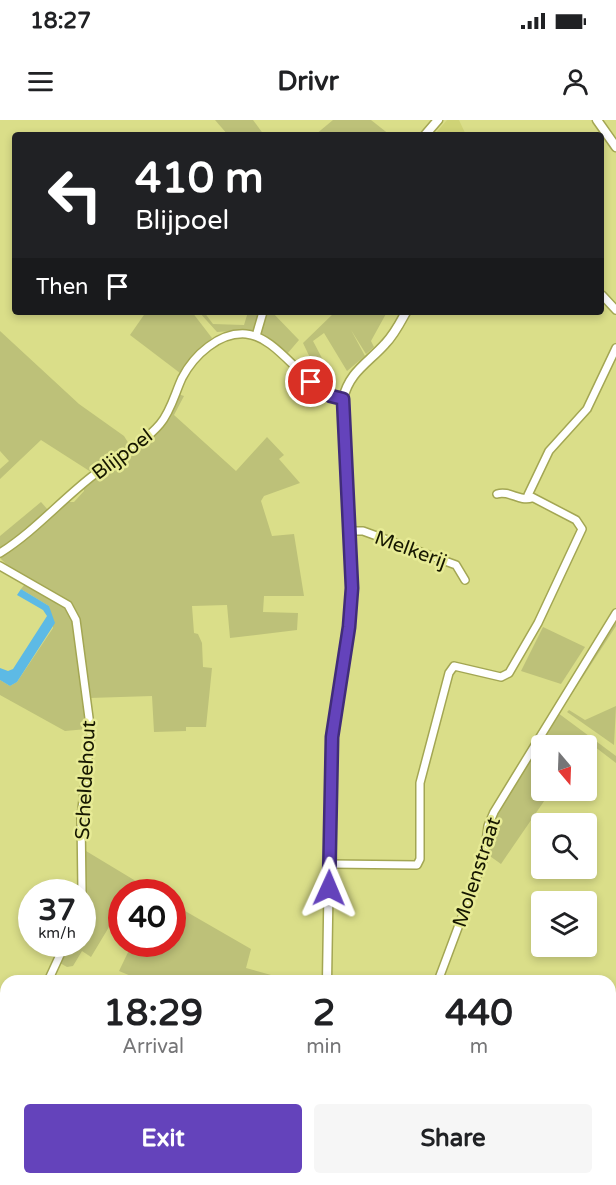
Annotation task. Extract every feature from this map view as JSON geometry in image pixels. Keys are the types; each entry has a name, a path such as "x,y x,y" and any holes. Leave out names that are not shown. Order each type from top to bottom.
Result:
{"street":[{"path":"428,132 438,120"},
{"path":"597,120 616,147"},
{"path":"604,297 616,310"},
{"path":"262,315 256,336 270,344 319,389 343,399"},
{"path":"327,975 332,737 349,627 352,588 343,399 345,387 355,371 390,339 404,315"},
{"name":"Blijpoel","path":"0,553 17,542 94,474 159,426 184,375 208,346 228,335 256,336"},
{"path":"330,864 417,865 420,859 420,783 449,673 454,666 501,677 509,673 525,649 582,529 576,520 528,495 549,451 587,409 616,348"},
{"path":"497,494 505,492 524,500 532,498"},
{"name":"Melkerij","path":"349,531 363,531 456,566 465,580"},
{"name":"Scheldehout","path":"0,566 68,605 75,620 91,733 81,817 82,879"},
{"name":"Molenstraat","path":"440,975 484,858 488,826 494,812 616,613"},
{"path":"51,975 59,957"}],"shaded area":[{"path":"215,120 253,120 262,132 225,132"},
{"path":"333,120 371,120 386,132 319,132"},
{"path":"447,120 459,120 465,132 437,132"},
{"path":"144,315 194,315 212,338 180,373 130,335"},
{"path":"202,315 206,315 213,324 244,325 247,315 275,315 299,340 287,354 271,340 248,330 217,332"},
{"path":"332,315 385,315 371,341 374,347 366,354 351,330 365,356 347,371 324,333 313,341 324,362 314,366 303,343"},
{"path":"0,331 79,404 124,436 129,444 91,472 41,440 0,479 0,469 9,461 0,451"},
{"path":"178,394 184,396 174,415 236,471 267,437 284,455 279,459 300,483 264,496 261,501 272,536 294,534 304,596 264,596 263,612 298,613 297,630 230,638 227,605 192,606 194,633 198,634 202,643 203,667 212,668 206,727 186,727 186,731 154,732 152,696 89,698 82,636 70,601 12,570 0,558 66,502 74,502 84,491 84,486 147,439"},
{"path":"41,502 48,510 17,538 0,549 0,536"},
{"path":"25,584 67,607 74,620 87,729 65,731 0,695 0,680 10,686 17,682 53,628 49,606 21,589"},
{"path":"616,618 616,626 566,703 565,699"},
{"path":"543,627 585,647 561,684 521,671"},
{"path":"616,706 614,745 567,712 569,710 585,720"},
{"path":"558,713 588,735 544,735"},
{"path":"597,742 616,756 616,763 597,748"},
{"path":"531,756 531,801 544,801 536,813 531,813 531,820 501,864 487,854 491,820"},
{"path":"86,851 132,879 108,879 108,929 96,949 96,879 85,879"},
{"path":"186,912 251,949 246,968 271,975 129,975 119,971 126,957 186,957"},
{"path":"63,957 78,957 73,966 67,967 60,963"}],"water":[{"path":"21,589 49,606 55,623 17,682 10,686 0,680 0,668 8,671 13,669 47,616 43,610 17,595"}],"route":[{"path":"311,382 331,396 343,399 352,588 349,627 332,737 329,783 329,888"}]}
